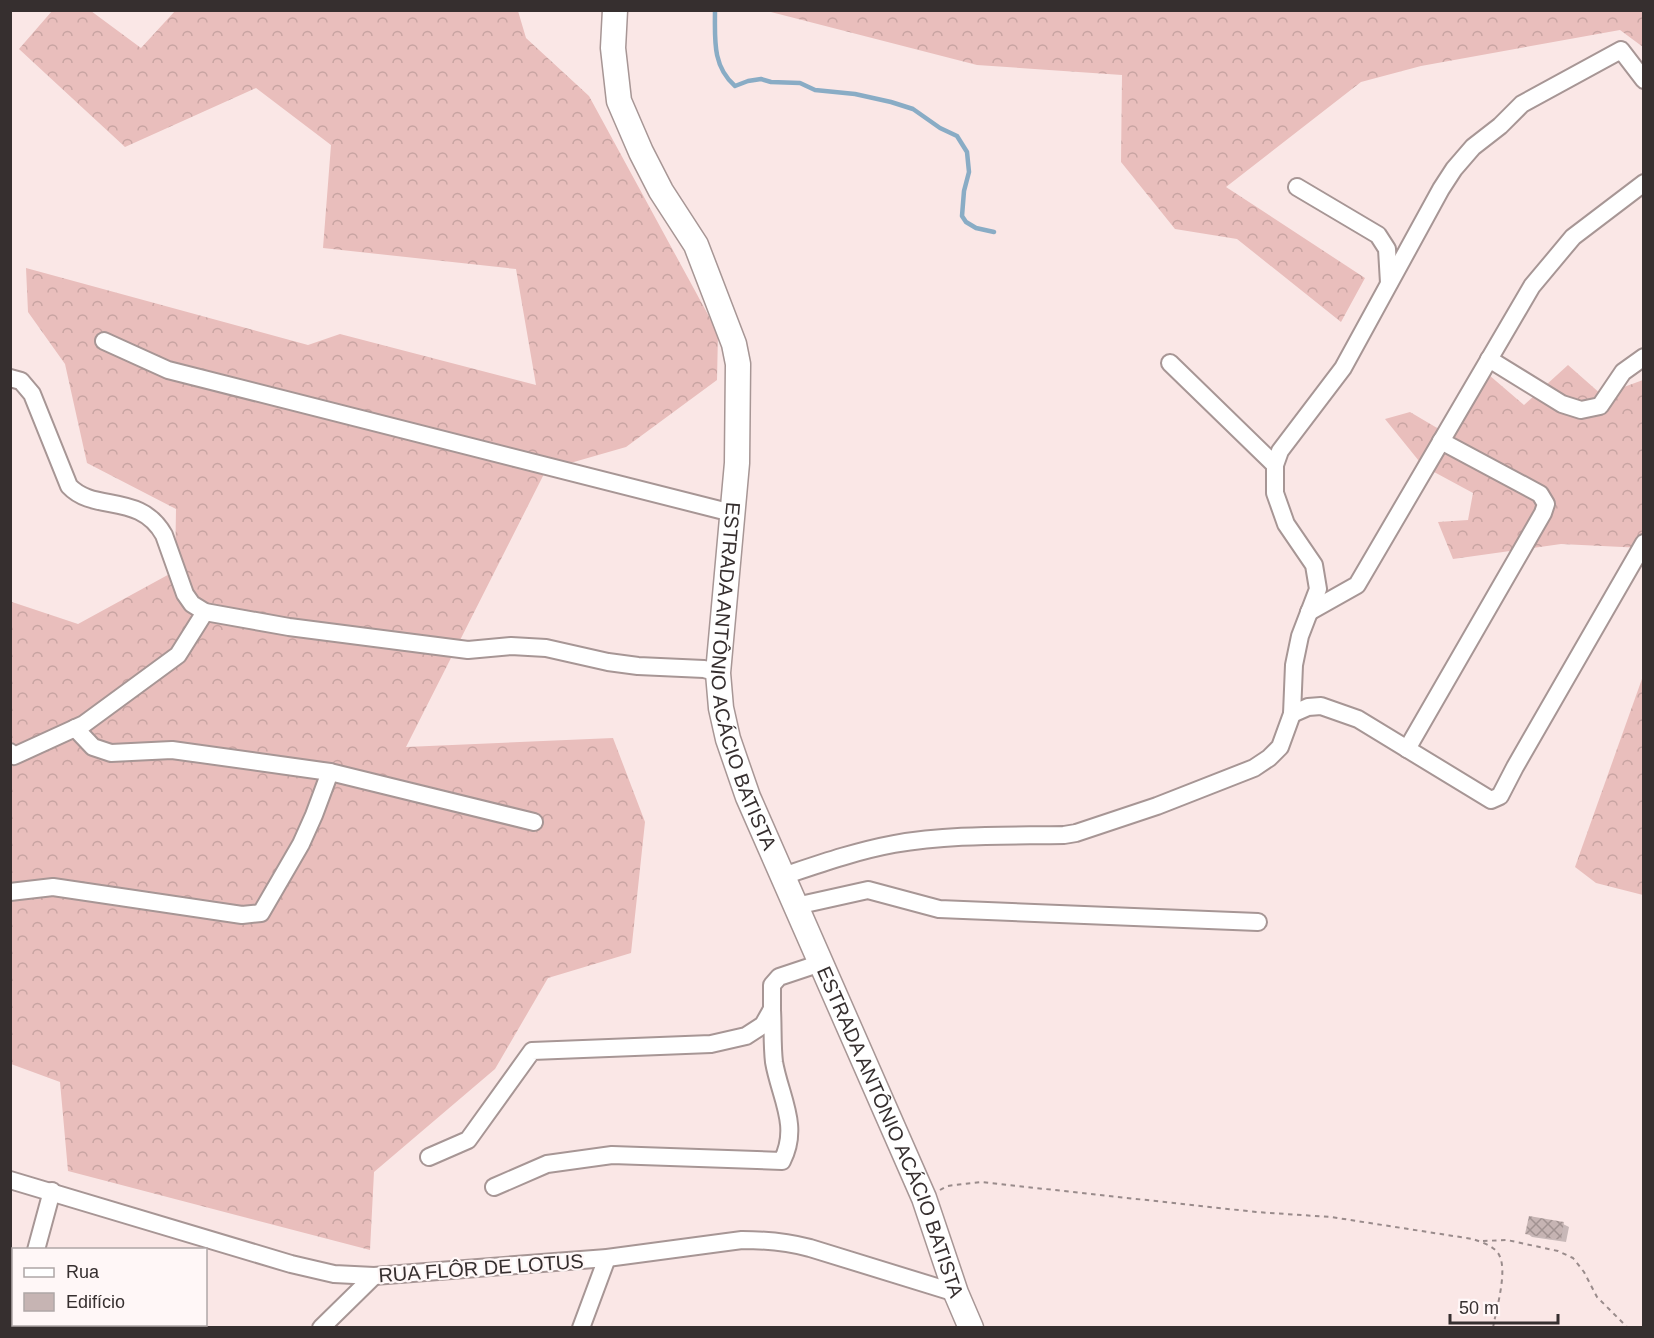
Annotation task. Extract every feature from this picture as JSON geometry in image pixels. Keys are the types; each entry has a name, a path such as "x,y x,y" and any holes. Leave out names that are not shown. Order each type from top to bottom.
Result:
{"street":[{"name":"ESTRADA ANTÔNIO ACÁCIO BATISTA","path":"615,10 613,48 619,101 640,152 661,191 696,245 734,344 738,364 737,463 718,674 721,708 731,749 748,797 924,1198 956,1293 971,1328"},
{"path":"783,876 839,857 894,844 952,837 1076,833 1157,806 1254,768 1269,758 1280,747 1292,714 1294,665 1300,636 1318,589 1314,565 1286,524 1275,493 1275,465 1280,451 1342,368 1454,169 1473,147 1500,126 1522,104 1621,50 1644,80"},
{"path":"1309,612 1357,585 1532,286 1573,237 1644,183"},
{"path":"1297,187 1378,235 1387,249 1389,283"},
{"path":"104,341 168,370 732,513"},
{"path":"1490,358 1562,404 1581,410 1600,406 1623,372 1644,357"},
{"path":"1170,363 1275,465"},
{"path":"10,378 21,381 32,394 69,486 80,496 129,507 146,514 159,526 185,594 192,604 205,612 290,627 468,650 511,646 546,648 608,662 638,666 704,669 718,674"},
{"path":"1407,749 1543,513 1546,504 1540,494 1441,441"},
{"path":"1292,714 1308,707 1321,706 1358,719 1482,796 1491,800 1497,799 1504,791 1515,767 1644,543"},
{"path":"12,755 84,724 178,655 205,612"},
{"path":"75,728 93,747 111,753 172,750 330,772 534,822"},
{"path":"10,892 53,886 242,915 261,913 301,844 330,772"},
{"path":"796,906 868,890 939,909 1258,922"},
{"path":"494,1187 547,1164 612,1155 782,1161 789,1148 790,1122 774,1061 772,985 779,977 820,963"},
{"path":"429,1157 468,1140 532,1051 711,1044 746,1036 763,1025 772,1009"},
{"name":"RUA FLÔR DE LOTUS","path":"10,1180 291,1264 334,1274 374,1276 607,1258 741,1240 778,1242 810,1248 956,1293"},
{"path":"37,1248 51,1191"},
{"path":"581,1328 607,1258"},
{"path":"321,1328 374,1276"}],"path":[{"path":"924,1198 947,1186 981,1182 1256,1212 1331,1217 1458,1236 1491,1246 1498,1253 1502,1262 1503,1274 1493,1328"},
{"path":"1480,1242 1507,1240 1558,1251 1573,1258 1584,1272 1597,1297 1628,1328"}],"green space":[{"path":"1643,10 1643,47 1620,30 1421,66 1361,82 1226,187 1365,278 1341,322 1237,239 1175,229 1121,162 1122,75 977,65 767,11"},
{"path":"52,11 91,11 141,48 175,11 518,11 526,38 589,96 718,333 717,380 626,447 546,470 406,747 613,738 645,822 631,953 548,978 495,1069 374,1172 370,1250 68,1171 60,1082 11,1064 10,597 12,602 78,624 175,571 176,509 87,463 65,364 28,312 26,268 308,345 340,334 536,385 516,269 323,248 331,145 256,88 125,147 19,49"},
{"path":"1568,365 1602,395 1643,380 1643,548 1561,544 1453,559 1438,522 1468,520 1473,493 1423,466 1385,419 1410,412 1449,435 1489,375 1524,405"},
{"path":"1643,676 1643,895 1596,883 1575,867"}],"building":[{"path":"1529,1216 1564,1222 1561,1240 1525,1234"}],"waterway":[{"path":"715,10 716,51 722,70 735,86 761,79 771,82 800,83 815,90 855,94 891,102 913,109 940,128 957,136 967,152 969,172 964,191 962,216 966,222 976,228 994,232"}]}
